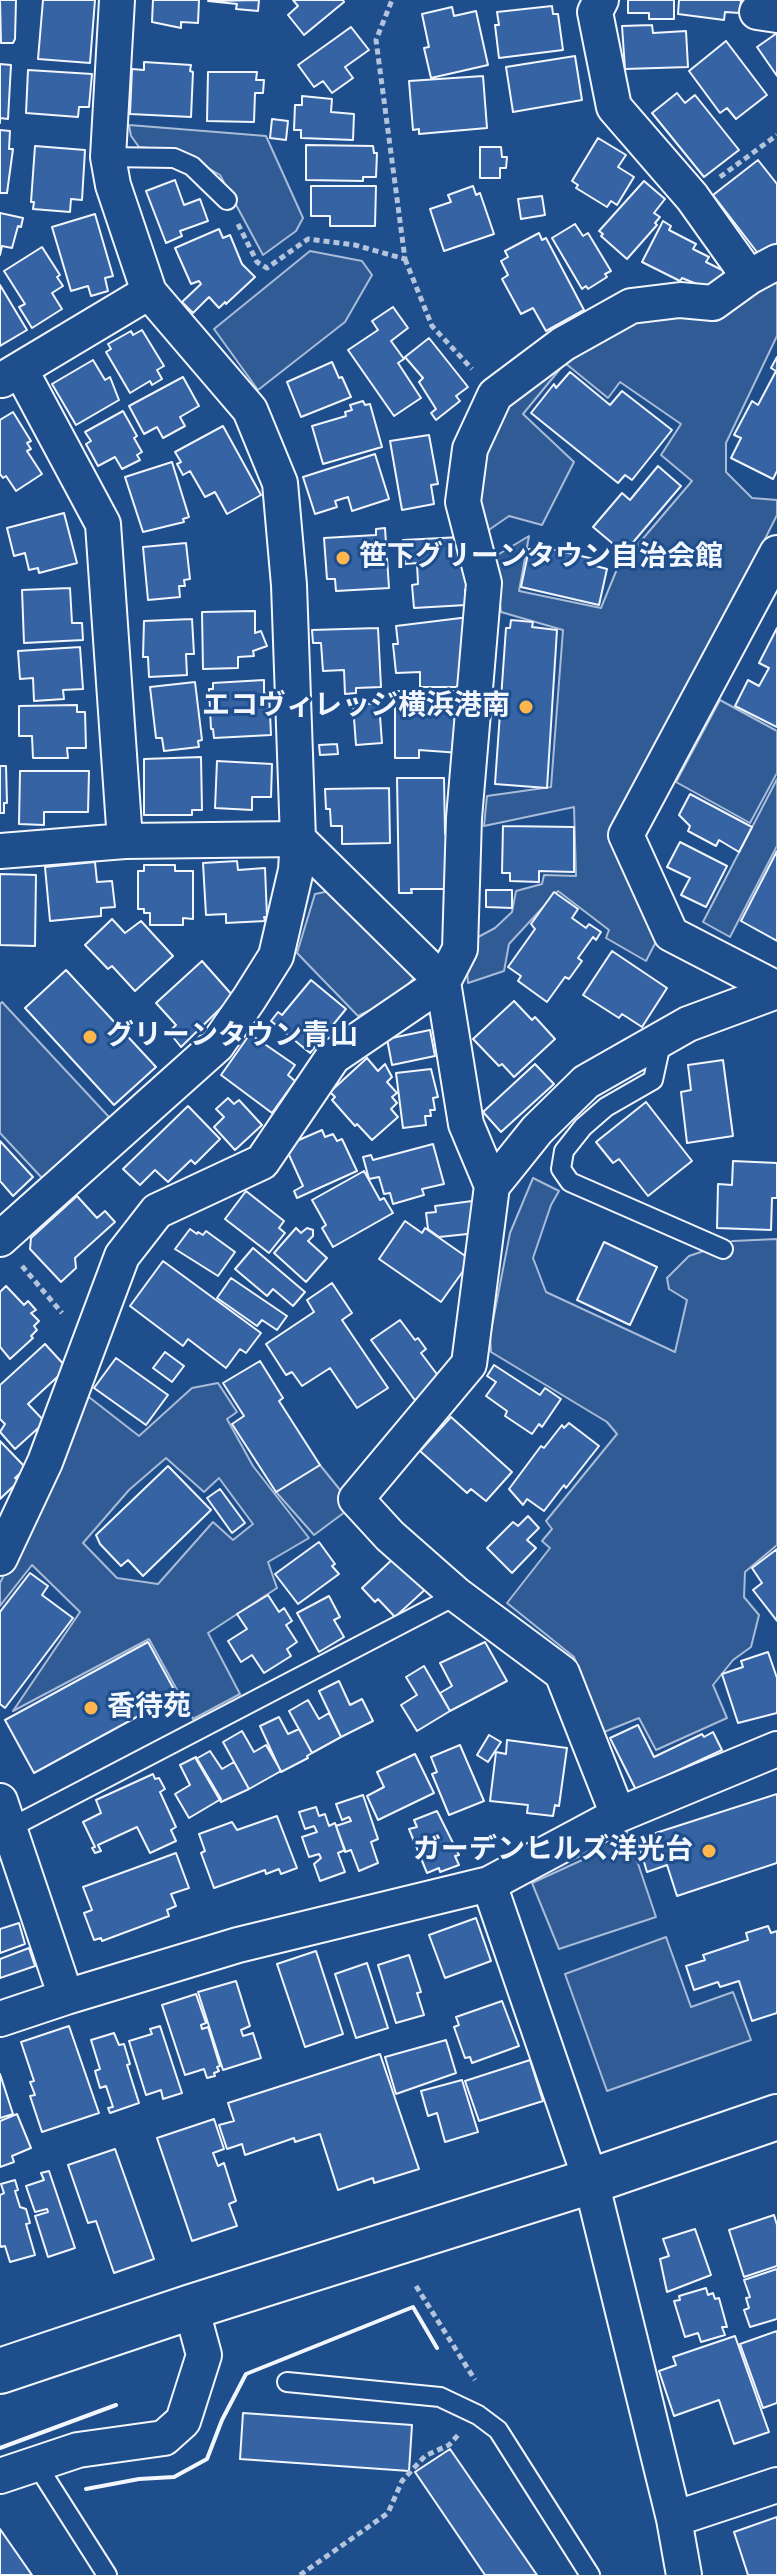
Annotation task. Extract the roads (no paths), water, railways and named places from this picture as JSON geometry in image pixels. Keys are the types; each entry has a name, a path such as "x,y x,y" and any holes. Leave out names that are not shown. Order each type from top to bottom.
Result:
{"street":[{"path":"10,1251 217,1045 276,956 296,870 298,839 289,585 280,483 250,410 149,292 113,185 108,157 117,0"},
{"path":"0,1558 45,1462 122,1256 157,1211 262,1162 333,1057 443,982 460,949 464,818 484,583 463,502 470,449 495,395 563,344 631,306 680,300 713,303 763,270 692,197 614,107 595,12 601,0"},
{"path":"125,841 103,524 10,376 149,292"},
{"path":"777,553 626,835 671,934 777,990"},
{"path":"0,851 125,841 298,839 443,982 466,1124 492,1186 469,1364 356,1499 390,1536 457,1595 562,1673 618,1815"},
{"path":"492,1186 537,1130 586,1082 688,1024 777,990"},
{"path":"0,2019 238,1945 489,1884 618,1815 777,1749"},
{"path":"5,1815 66,1997"},
{"path":"489,1884 591,2181 674,2519 684,2575"},
{"path":"0,2371 191,2307 591,2181 777,2117"},
{"path":"0,2476 78,2450 164,2438 183,2421 204,2355 191,2307"},
{"path":"674,2519 777,2485"}],"lane":[{"path":"108,157 174,158 192,166 227,200"},
{"path":"662,1039 653,1080 606,1107 583,1127 564,1151 561,1169 570,1182 723,1249"},
{"path":"5,1815 457,1595"},
{"path":"287,2382 440,2397 470,2411 498,2430 590,2575"},
{"path":"37,2465 107,2575"}],"place":[{"name":"笹下グリーンタウン自治会館","path":"343,558"},
{"name":"エコヴィレッジ横浜港南","path":"526,707"},
{"name":"グリーンタウン青山","path":"90,1037"},
{"name":"香待苑","path":"91,1708"},
{"name":"ガーデンヒルズ洋光台","path":"709,1851"}]}
